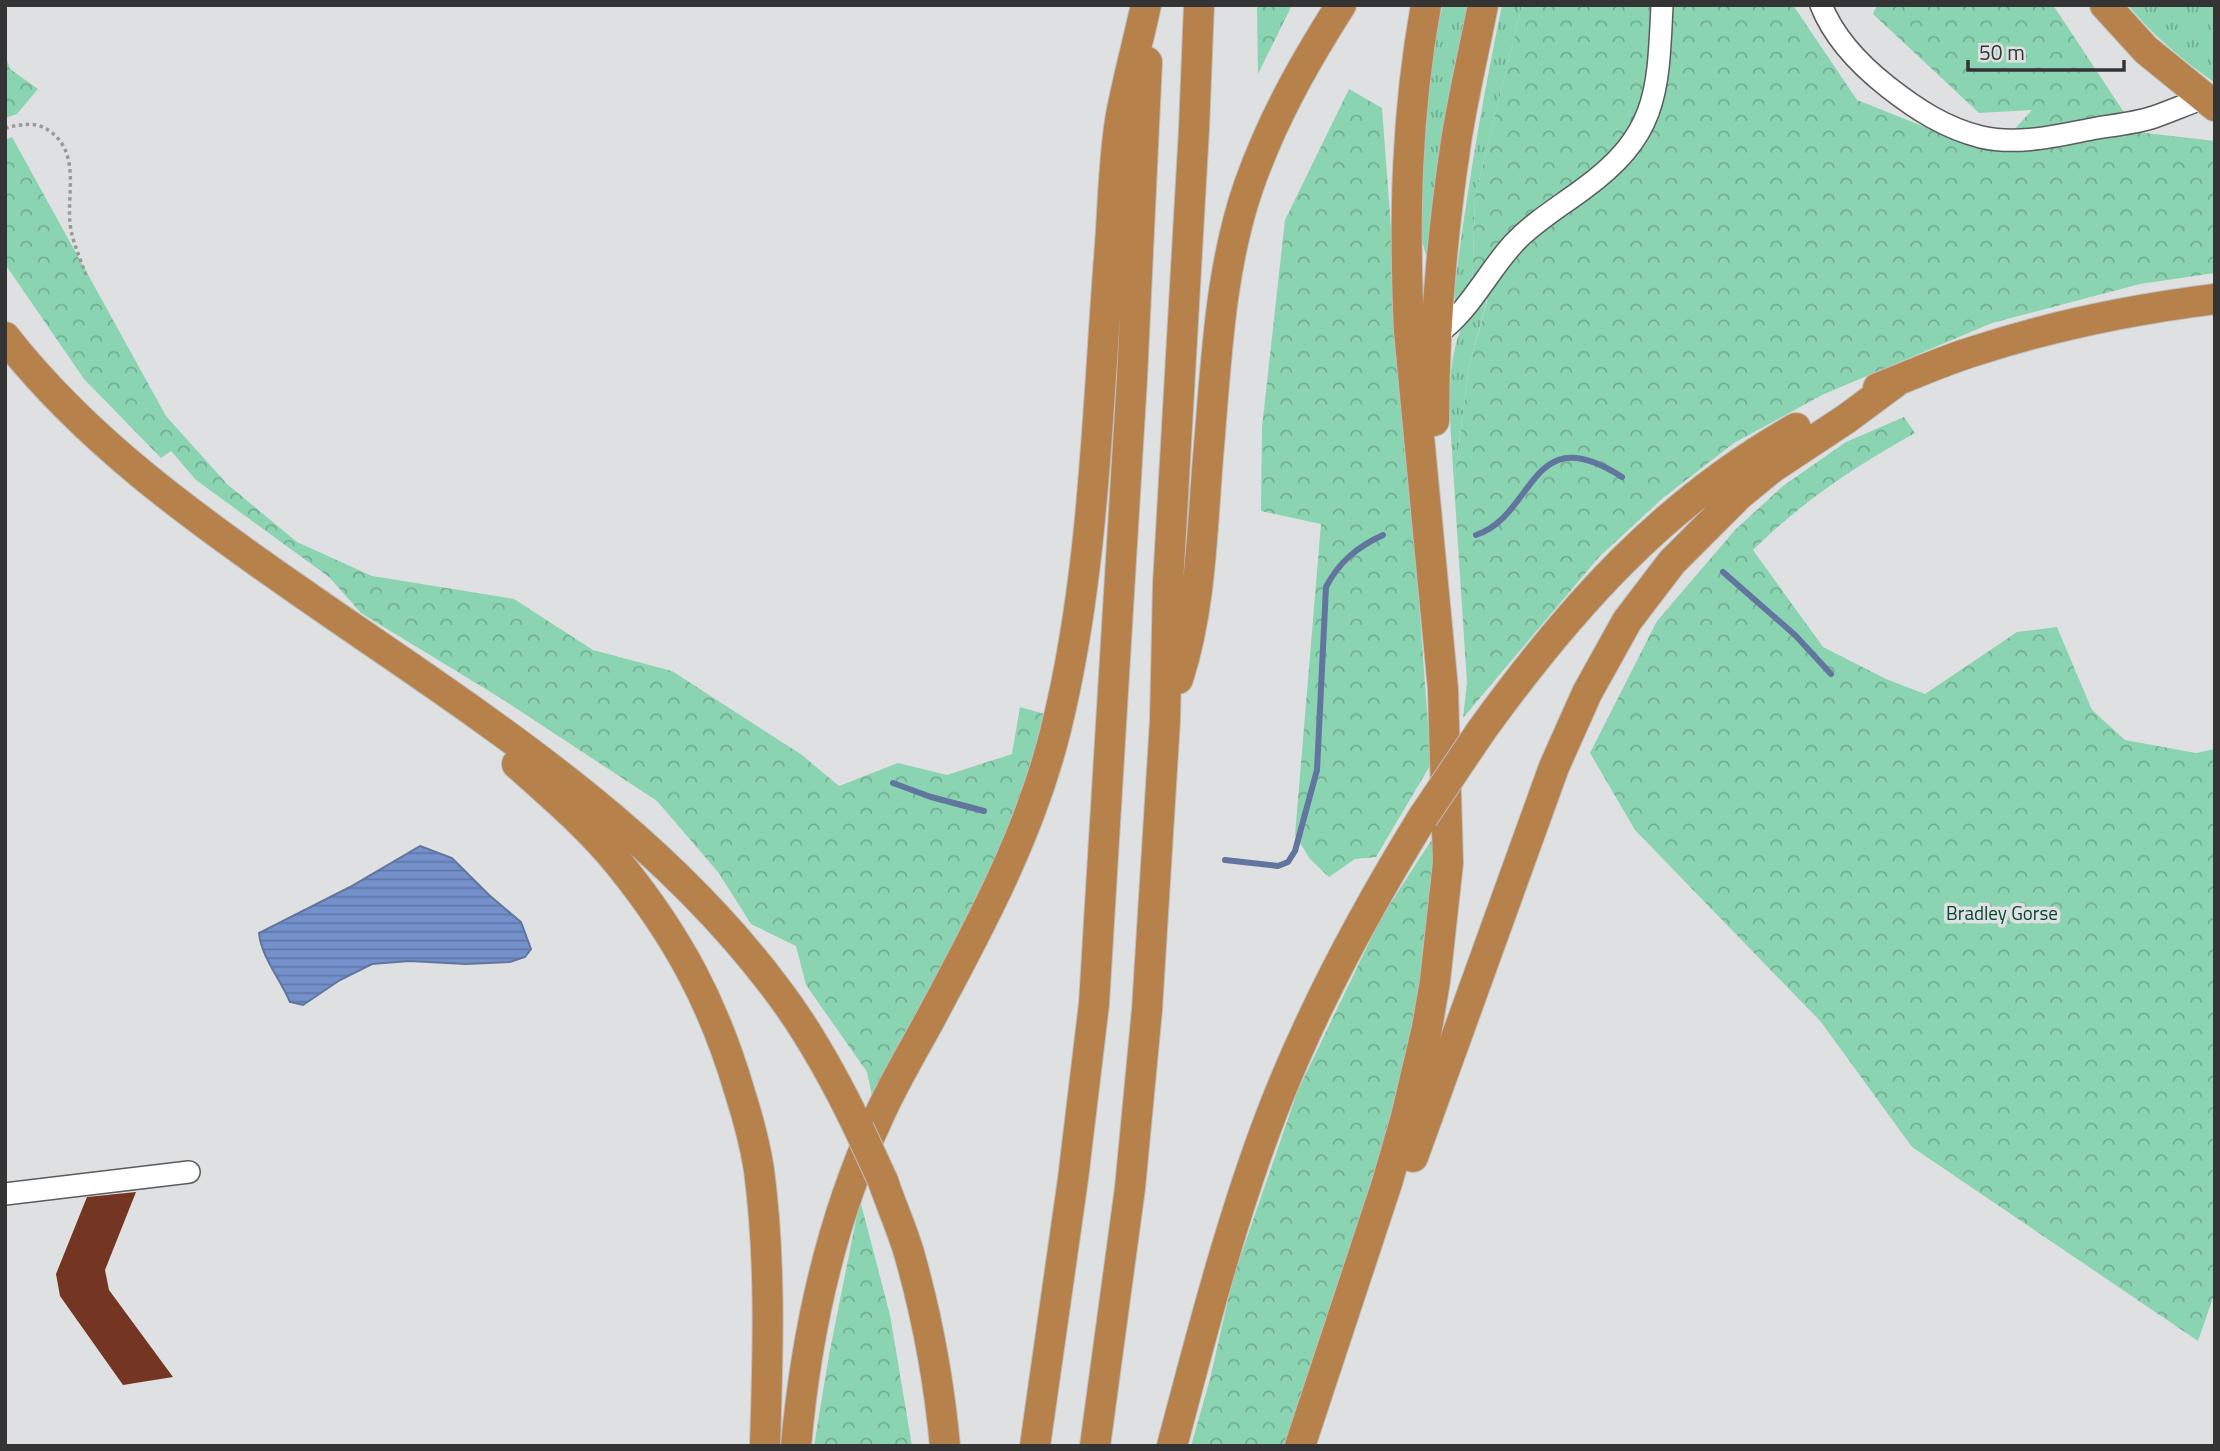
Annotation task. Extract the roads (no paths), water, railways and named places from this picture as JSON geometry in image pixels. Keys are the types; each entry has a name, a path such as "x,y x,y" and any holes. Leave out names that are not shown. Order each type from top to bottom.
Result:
{"highway":[{"path":"796,1446 804,1380 826,1264 852,1181 877,1120 984,918 1010,862 1027,823 1056,730 1077,622 1090,523 1120,118 1148,5"},
{"path":"1035,1446 1094,1004 1132,379 1148,5"},
{"path":"1095,1446 1130,1188 1147,1010 1165,721 1168,584 1195,129 1199,5"},
{"path":"1165,721 1183,665 1197,587 1226,279 1238,226 1248,187 1282,103 1341,5"},
{"path":"1300,1446 1387,1183 1406,1117 1435,981 1448,863 1443,689 1409,331 1406,271 1408,141 1426,5"},
{"path":"1433,581 1436,335 1443,246 1456,141 1483,5"},
{"path":"2105,5 2147,50 2209,102"},
{"path":"1172,1446 1222,1263 1273,1111 1328,984 1368,908 1423,817 1481,731 1558,628 1606,574 1704,489 1789,432 1838,404 1977,350 2043,331 2174,304 2215,299"},
{"path":"5,337 73,415 119,456 239,549 405,664 564,778 606,812 712,912 762,970 798,1020 838,1086 883,1181 908,1250 923,1307 945,1446"},
{"path":"1340,1327 1403,1185 1554,768 1587,693 1614,644 1672,562 1740,494 1772,468 1896,382"},
{"path":"405,664 593,835 650,904 701,985 732,1063 759,1169 765,1243 768,1363 765,1446"}],"lane":[{"path":"1436,335 1454,322 1501,258 1529,228 1602,175 1635,140 1649,112 1659,67 1662,5"},
{"path":"1821,5 1838,37 1881,82 1915,108 1937,120 1981,137 2028,140 2152,118 2209,102"},
{"path":"5,1194 189,1172"}],"water":[{"path":"420,846 452,858 521,922 531,949 525,957 510,962 466,964 409,961 372,964 340,980 303,1005 290,1002 267,959 259,933 350,887"}],"waterway":[{"path":"1476,535 1496,524 1551,463 1569,458 1592,461 1622,477"},
{"path":"1225,860 1278,866 1288,862 1295,851 1317,770 1326,587 1350,556 1383,535"},
{"path":"1723,572 1795,635 1831,674"},
{"path":"893,783 931,797 984,811"}],"park label":[{"name":"Bradley Gorse","path":"2002,913"}]}
